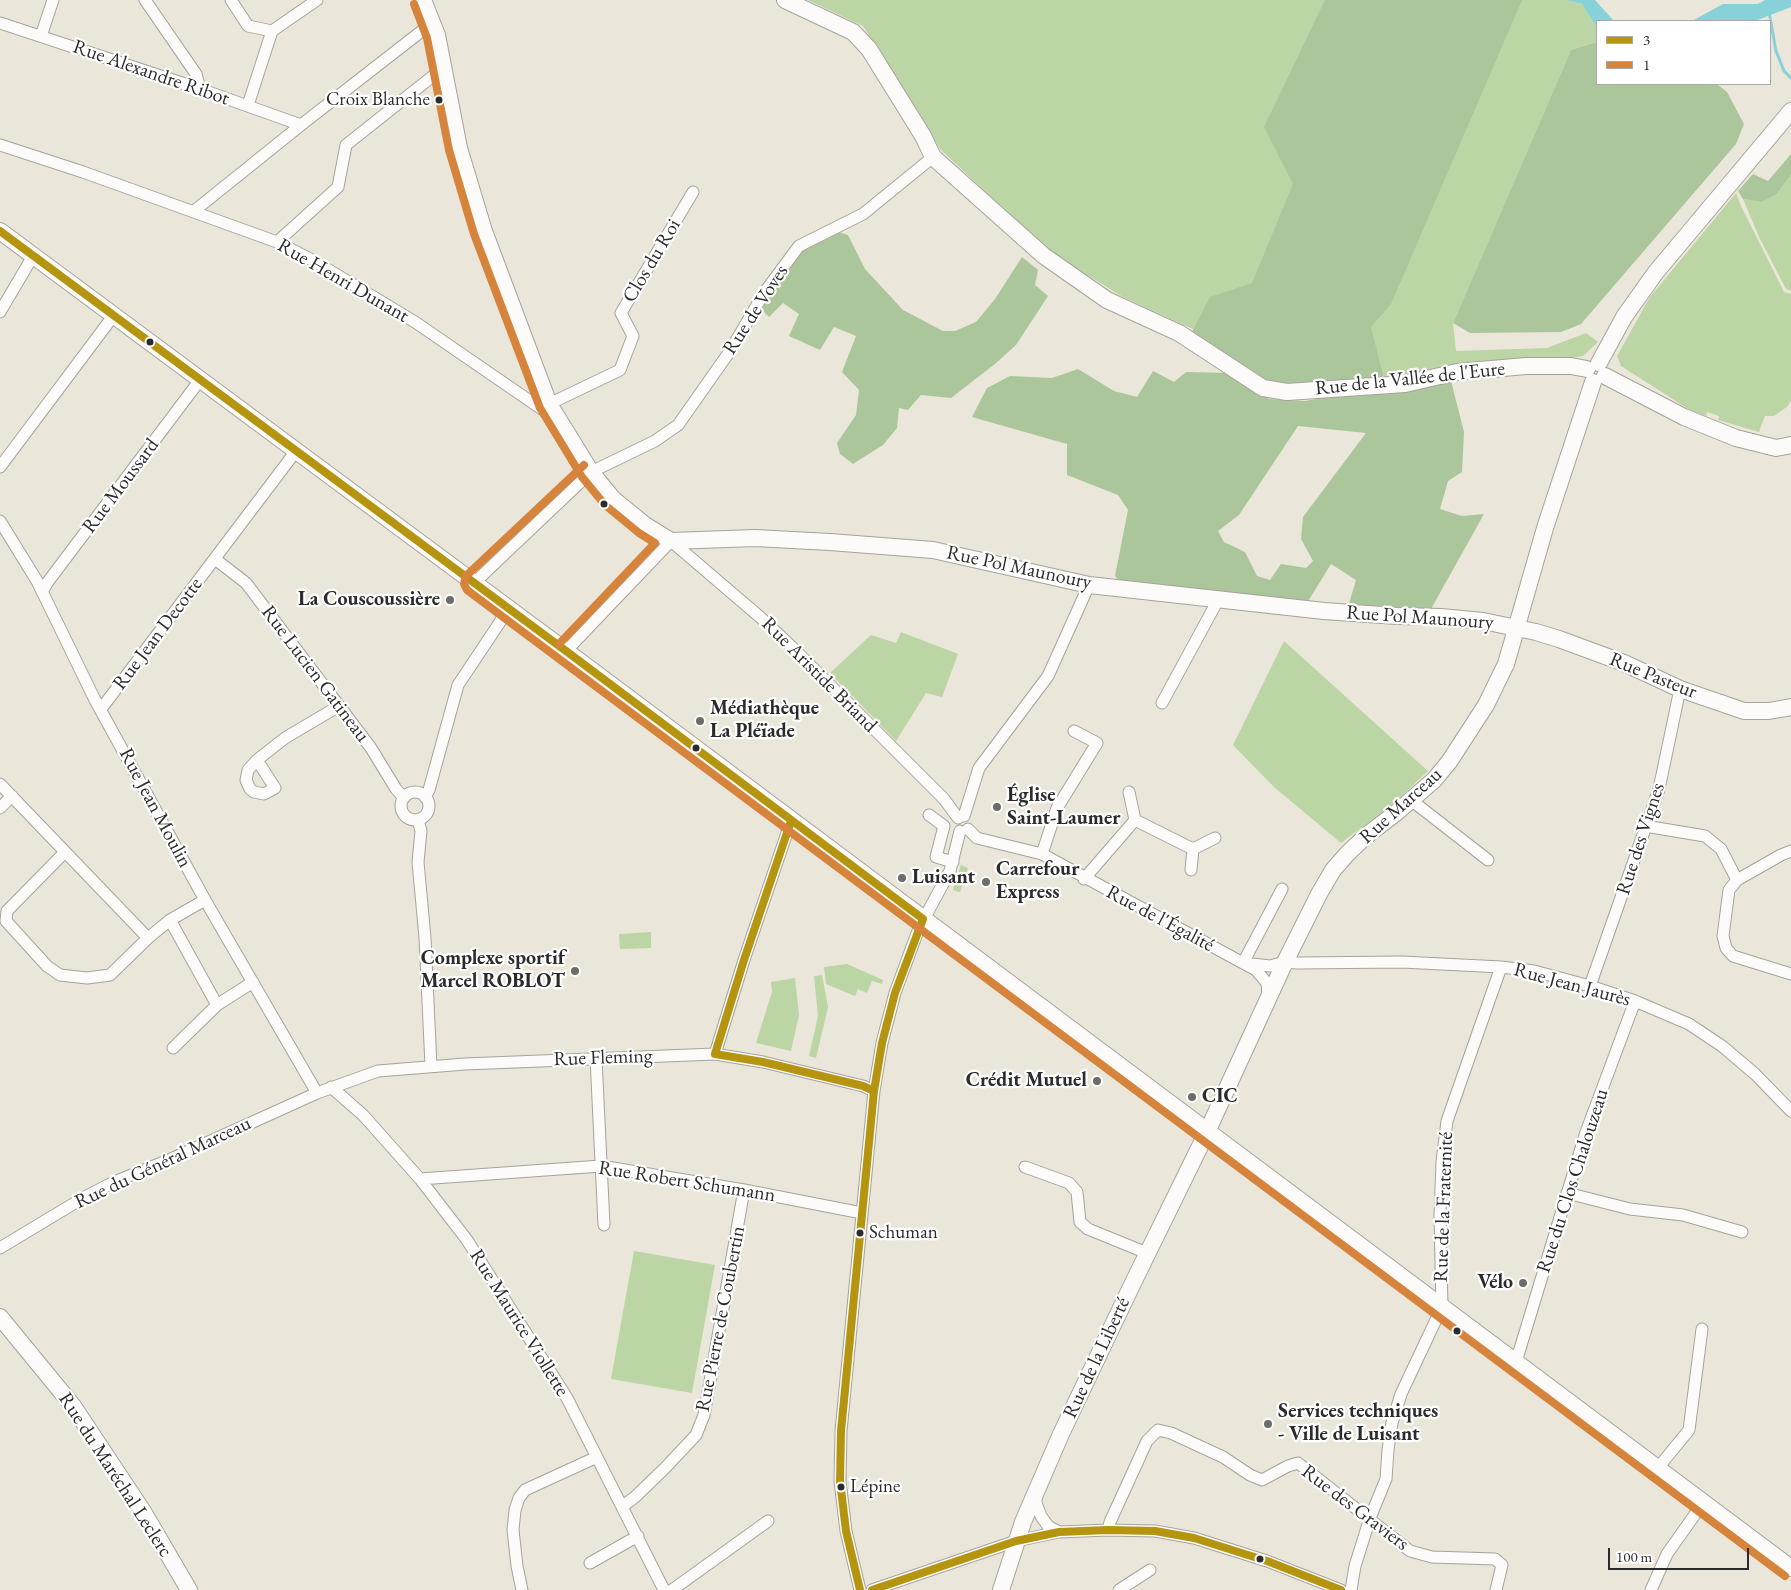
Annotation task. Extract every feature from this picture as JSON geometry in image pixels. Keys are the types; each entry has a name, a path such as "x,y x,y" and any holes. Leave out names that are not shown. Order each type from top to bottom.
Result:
{"street":[{"path":"40,36 53,0"},
{"path":"145,0 196,74 200,89"},
{"path":"231,0 248,26 272,32"},
{"path":"248,105 272,32 316,0"},
{"path":"423,0 437,35 459,148 484,231 552,408 591,472 613,499 671,541 566,651"},
{"name":"Rue de la Vallée de l'Eure","path":"785,0 853,32 869,49 923,136 933,158 1044,256 1107,300 1179,333 1263,388 1287,392 1405,384 1457,372 1526,366 1571,366 1596,372 1684,416 1736,438 1776,448 1791,445"},
{"name":"Rue Alexandre Ribot","path":"0,23 301,124"},
{"path":"194,211 301,124 432,24"},
{"path":"277,242 338,187 346,145 443,68"},
{"name":"Rue Marceau","path":"1207,1132 1285,962 1333,870 1367,835 1434,780 1449,762 1486,705 1506,664 1545,528 1596,372 1624,317 1646,285 1791,112"},
{"name":"Rue Henri Dunant","path":"0,145 83,172 277,242 314,261 415,322 546,412 552,408"},
{"name":"Rue de Voves","path":"474,583 591,472 655,441 678,424 730,351 764,293 799,246 863,214 933,158"},
{"name":"Clos du Roi","path":"552,408 620,370 633,336 621,313 693,192"},
{"path":"0,231 566,651 1791,1568"},
{"path":"0,312 33,256"},
{"path":"0,467 114,315"},
{"name":"Rue Moussard","path":"42,592 200,380"},
{"name":"Rue Jean Decotte","path":"101,709 296,451"},
{"name":"Rue Jean Moulin","path":"0,521 42,592 101,709 205,900 317,1093"},
{"name":"Rue Pol Maunoury","path":"671,541 755,538 934,550 1089,585 1324,611 1397,616 1441,616 1516,627"},
{"name":"Rue Aristide Briand","path":"671,541 760,617 793,648 961,817"},
{"name":"Rue Lucien Gatineau","path":"215,559 246,583 371,748 396,789 404,798"},
{"path":"860,1590 846,1531 840,1472 840,1432 874,1091 882,1043 895,993 923,919 945,884 953,862 957,840 970,825 969,821 961,817 979,768 1048,676 1089,585"},
{"path":"1162,703 1218,600"},
{"path":"425,797 429,790 458,685 500,622 507,608"},
{"name":"Rue Pasteur","path":"1516,627 1568,642 1624,663 1680,688 1744,711 1769,711 1791,707"},
{"name":"Rue des Vignes","path":"1590,986 1659,789 1680,688"},
{"path":"257,760 285,738 339,706"},
{"path":"1042,854 1057,808 1097,743 1074,731"},
{"path":"0,784 148,938"},
{"path":"413,792 422,794 425,797 428,801 426,815 418,820 411,820 403,814 401,804 404,798 413,792"},
{"path":"1129,792 1135,820"},
{"path":"0,808 12,796"},
{"path":"1411,800 1488,860"},
{"path":"929,815 944,826 934,856 953,862"},
{"path":"418,820 420,831 418,862 425,938 431,1066"},
{"path":"1135,820 1193,849"},
{"path":"1084,878 1135,820"},
{"path":"715,1054 744,960 791,821"},
{"path":"1645,826 1706,836 1721,849 1737,880"},
{"name":"Rue de l'Égalité","path":"964,831 977,838 1042,854 1256,970 1267,983 1268,999"},
{"path":"1193,849 1214,838"},
{"path":"1191,870 1193,849"},
{"path":"1791,851 1737,880 1729,890 1723,936 1726,948 1733,956 1791,974"},
{"path":"65,852 7,911 6,921 47,966 60,975 87,978 110,975 148,938 170,920 205,900"},
{"path":"1243,963 1282,889"},
{"path":"170,920 218,1005"},
{"name":"Rue de l'Égalité","path":"1243,963 1270,966 1285,962"},
{"name":"Rue Jean Jaurès","path":"1285,962 1402,962 1501,967 1534,971 1590,986 1635,1001 1689,1024 1722,1046 1756,1074 1791,1111"},
{"name":"Rue de la Fraternité","path":"1442,1307 1440,1216 1442,1162 1447,1120 1501,967"},
{"path":"173,1048 218,1005 253,982"},
{"name":"Rue du Clos Chalouzeau","path":"1516,1362 1586,1135 1635,1001"},
{"name":"Rue Fleming","path":"331,1087 378,1071 431,1066 715,1054 763,1062 864,1086 874,1091"},
{"path":"596,1058 604,1225"},
{"name":"Rue du Général Marceau","path":"0,1248 96,1191 331,1087"},
{"name":"Rue Maurice Viollette","path":"331,1087 363,1115 420,1179 472,1248 566,1398 623,1506 664,1590"},
{"name":"Rue de la Liberté","path":"1001,1590 1022,1522 1036,1490 1147,1253 1207,1132"},
{"name":"Rue Robert Schumann","path":"420,1179 601,1166 744,1190 862,1213"},
{"path":"1025,1167 1069,1183 1077,1192 1080,1222 1088,1229 1147,1253"},
{"name":"Rue Pierre de Coubertin","path":"623,1506 665,1468 696,1435 704,1415 744,1190"},
{"path":"1567,1193 1630,1208 1683,1215 1742,1232"},
{"path":"1351,1590 1355,1566 1370,1518 1386,1479 1392,1423 1401,1394 1442,1307"},
{"name":"Rue du Maréchal Leclerc","path":"0,1317 73,1406 134,1497 189,1590"},
{"path":"1657,1468 1689,1430 1702,1329"},
{"name":"Rue des Graviers","path":"1108,1530 1147,1440 1158,1430 1171,1433 1223,1457 1250,1475 1262,1480 1288,1466 1298,1463 1410,1551 1432,1557 1494,1558 1502,1565 1496,1590"},
{"path":"522,1590 513,1530 515,1510 519,1498 525,1490 597,1457"},
{"path":"1036,1490 1036,1503 1041,1516 1048,1526 1059,1532"},
{"path":"1650,1590 1658,1570 1672,1546 1703,1503"},
{"path":"672,1590 768,1521"},
{"path":"872,1590 1016,1541 1059,1532 1108,1530 1155,1531 1194,1538 1267,1561 1341,1590"},
{"path":"590,1563 638,1536"},
{"path":"1119,1590 1150,1570"}],"green space":[{"path":"808,0 1566,0 1582,4 1596,26 1596,42 1571,50 1453,323 1456,351 1547,348 1586,333 1598,342 1583,356 1559,360 1453,364 1374,382 1284,371 1123,297 1050,252 940,149 863,26"},
{"path":"1325,0 1522,0 1391,304 1371,327 1384,379 1302,386 1261,383 1192,332 1210,297 1252,283 1293,184 1264,127"},
{"path":"1596,42 1596,85 1718,85 1727,92 1744,124 1736,144 1581,324 1561,332 1470,333 1453,323 1571,50"},
{"path":"1791,154 1791,175 1776,195 1761,202 1743,199 1738,191 1753,174 1768,181"},
{"path":"1791,175 1791,291 1786,289 1759,237 1743,199 1761,202 1776,195"},
{"path":"1736,193 1784,292 1791,294 1791,400 1788,406 1774,416 1765,416 1759,432 1718,420 1719,416 1707,412 1706,416 1690,410 1621,366 1617,356 1650,297"},
{"path":"835,231 848,235 865,269 903,310 943,331 955,331 976,322 995,299 1022,257 1038,270 1035,285 1048,296 1016,345 995,364 951,398 921,395 908,410 899,408 897,428 883,445 853,464 840,454 837,443 856,415 859,390 842,372 856,336 834,327 820,350 789,336 799,314 783,303 769,317 759,307 805,247"},
{"path":"1078,369 1114,391 1137,397 1153,371 1174,382 1186,372 1228,373 1269,399 1305,401 1450,377 1464,432 1462,472 1448,481 1440,509 1462,516 1484,514 1431,609 1348,607 1356,580 1331,564 1307,603 1122,585 1115,576 1128,510 1118,495 1067,475 1067,444 972,417 987,388 1010,376 1052,378","holes":["1298,426 1366,433 1303,517 1301,539 1313,561 1306,568 1281,564 1270,580 1257,576 1245,552 1224,542 1218,531 1239,515"]},
{"path":"901,632 958,654 942,697 926,693 896,741 830,673 871,635 896,643"},
{"path":"1284,641 1428,771 1395,802 1341,843 1274,787 1233,745"},
{"path":"961,865 968,868 960,892 953,890"},
{"path":"651,932 651,948 620,949 619,934"},
{"path":"847,964 883,980 882,984 872,981 867,993 858,989 855,996 826,984 824,967"},
{"path":"822,975 828,1007 816,1058 809,1056 818,1016 814,976"},
{"path":"795,978 799,1015 791,1051 756,1043 772,992 771,982"},
{"path":"634,1251 715,1265 692,1393 611,1379"}],"water":[{"path":"1566,0 1595,0 1613,20 1596,20 1596,26 1582,4"},
{"path":"1765,0 1791,0 1791,7 1758,20 1694,20 1723,4 1758,4"}],"waterway":[{"path":"1769,12 1770,20"},
{"path":"1771,23 1776,51 1784,71 1791,78"}],"transit line":[{"name":"1","path":"414,4 427,38 449,150 474,234 540,408 582,477 605,505 639,533 655,543 559,644"},
{"name":"3","path":"0,231 566,651 923,919 895,993 882,1043 874,1091 841,1431 840,1481 846,1531 860,1590"},
{"name":"1","path":"584,465 466,576 464,584 467,590 1785,1576"},
{"name":"3","path":"791,821 744,960 715,1054 763,1062 863,1086 874,1091"},
{"name":"3","path":"872,1590 1016,1541 1059,1532 1108,1530 1155,1531 1194,1538 1267,1561 1341,1590"}],"place":[{"name":"Croix Blanche","path":"439,100"},
{"name":"La Couscoussière","path":"450,600"},
{"name":"Médiathèque La Pléïade","path":"700,721"},
{"name":"Église Saint-Laumer","path":"997,807"},
{"name":"Luisant","path":"902,878"},
{"name":"Carrefour Express","path":"986,882"},
{"name":"Complexe sportif Marcel ROBLOT","path":"575,971"},
{"name":"Crédit Mutuel","path":"1097,1081"},
{"name":"CIC","path":"1192,1097"},
{"name":"Schuman","path":"860,1233"},
{"name":"Vélo","path":"1523,1283"},
{"name":"Services techniques - Ville de Luisant","path":"1268,1424"},
{"name":"Lépine","path":"841,1487"}]}
